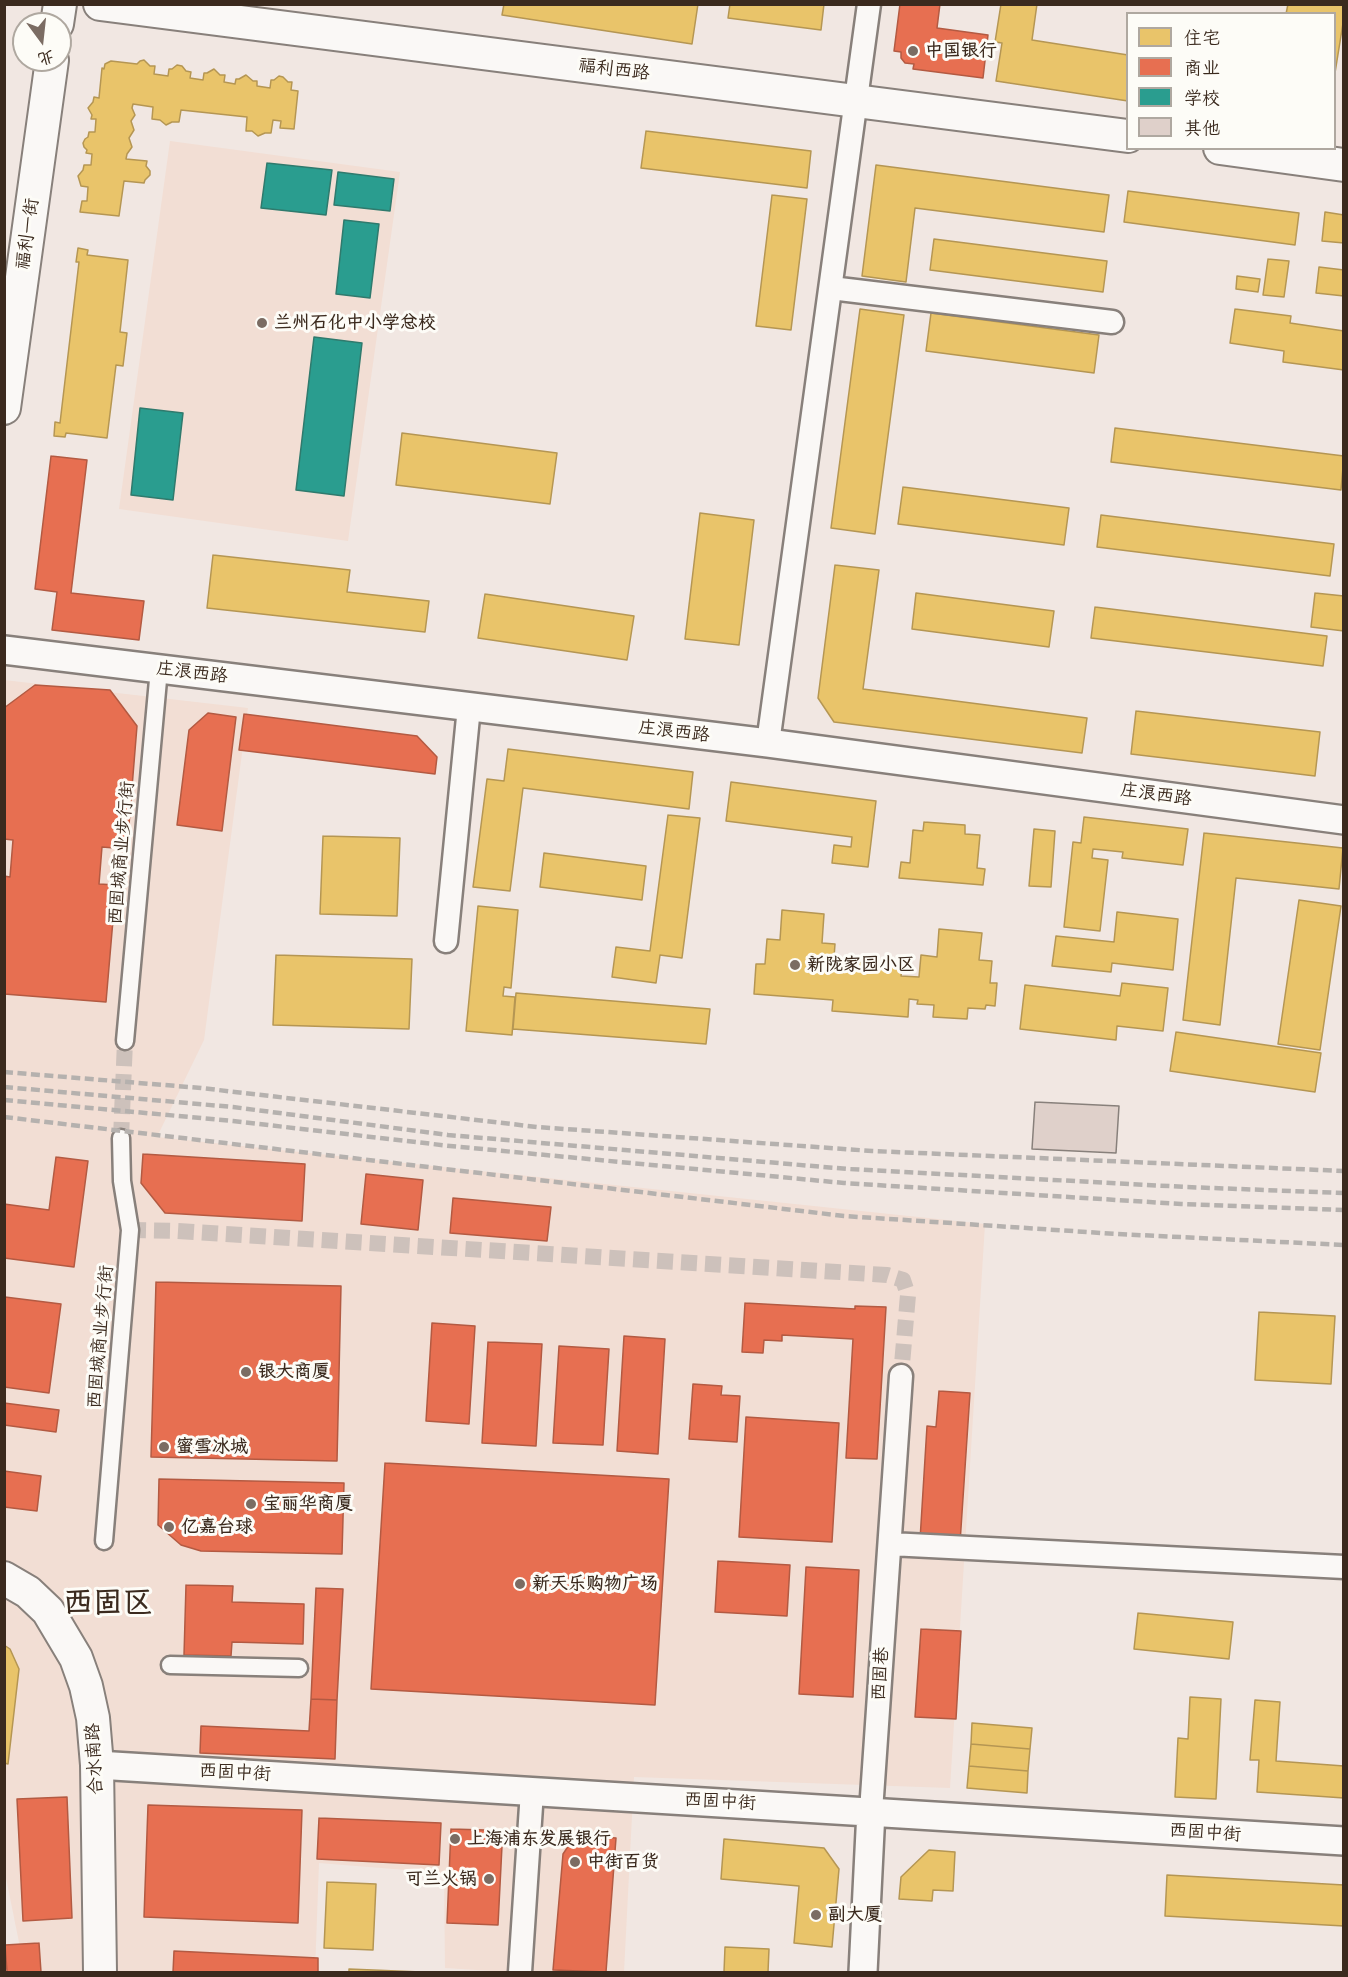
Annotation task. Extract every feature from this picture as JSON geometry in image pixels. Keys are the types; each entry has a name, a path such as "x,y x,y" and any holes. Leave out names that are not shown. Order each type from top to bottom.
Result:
{"main road":[{"name":"福利西路","path":"100,4 1126,136"},
{"name":"福利一街","path":"4,408 50,72"},
{"path":"1235,150 1344,165"},
{"name":"合水南路","path":"4,1578 28,1592 71,1630 76,1658 86,1686 93,1718 97,1765 100,1972"}],"street":[{"path":"768,743 869,4"},
{"path":"831,288 1112,322"},
{"name":"庄浪西路","path":"4,650 768,743 1344,820"},
{"name":"西固城商业步行街","path":"125,1041 159,669"},
{"path":"446,940 469,707"},
{"name":"西固城商业步行街","path":"104,1541 130,1230 122,1181 121,1138"},
{"name":"西固巷","path":"863,1972 901,1376"},
{"path":"890,1544 1344,1567"},
{"path":"171,1665 299,1668"},
{"name":"西固中街","path":"97,1765 1344,1841"},
{"path":"520,1972 532,1791"}],"shaded area":[{"name":"兰州石化中小学总校","path":"170,141 400,172 348,541 119,509"},
{"path":"4,680 248,708 204,1040 157,1137 985,1224 950,1788 634,1777 624,1972 508,1972 445,1968 444,1873 319,1863 315,1972 25,1972 4,1868"}],"building: 住宅":[{"path":"504,4 698,4 692,44 502,15"},
{"path":"730,4 824,4 821,30 728,18"},
{"path":"1001,4 1037,4 1032,40 1126,55 1126,101 996,81 1002,43 995,42"},
{"path":"1288,4 1344,4 1336,67 1336,12 1286,12"},
{"path":"144,60 150,66 155,66 154,74 168,76 169,69 177,65 191,72 190,78 203,80 204,73 214,69 220,75 225,75 224,82 235,84 236,79 246,75 253,81 257,81 257,86 270,88 271,80 279,76 283,77 288,82 292,82 291,90 298,91 294,129 280,128 281,121 273,120 271,133 258,136 252,131 246,131 247,117 181,110 179,122 166,125 160,120 152,119 153,107 133,104 135,115 131,121 134,130 129,138 132,147 126,159 147,161 146,166 150,175 144,183 124,181 119,216 80,212 82,201 87,201 88,187 81,186 78,176 84,165 91,165 92,154 86,153 87,150 83,143 89,132 95,132 96,119 91,119 92,115 88,108 94,97 99,98 102,68 104,69 105,64 111,61 137,64"},
{"path":"646,131 811,151 807,188 641,168"},
{"path":"876,165 1109,195 1104,232 915,208 906,282 862,276"},
{"path":"1128,191 1299,213 1295,245 1124,222"},
{"path":"772,195 807,199 791,330 756,326"},
{"path":"1325,212 1344,215 1344,243 1322,241"},
{"path":"934,239 1107,261 1103,292 930,270"},
{"path":"78,248 88,250 87,255 128,260 120,332 127,333 123,366 116,365 107,438 66,433 65,437 54,436 55,422 60,423 79,262 76,262"},
{"path":"1268,259 1289,261 1284,297 1263,295"},
{"path":"1319,267 1344,270 1344,296 1316,293"},
{"path":"1237,276 1260,279 1258,292 1236,289"},
{"path":"860,309 904,315 875,534 831,528"},
{"path":"1235,309 1291,316 1290,323 1344,331 1344,370 1283,362 1284,351 1230,343"},
{"path":"931,313 1099,335 1094,373 926,351"},
{"path":"1115,428 1344,456 1341,490 1111,462"},
{"path":"402,433 557,453 550,504 396,485"},
{"path":"903,487 1069,508 1064,545 898,524"},
{"path":"700,513 754,520 739,645 685,639"},
{"path":"1101,515 1334,544 1330,576 1097,547"},
{"path":"213,555 350,570 347,592 429,601 425,632 207,608"},
{"path":"835,565 879,570 863,689 1087,718 1082,753 834,722 818,698"},
{"path":"916,593 1054,611 1049,647 912,629"},
{"path":"1315,593 1344,596 1344,631 1311,627"},
{"path":"485,594 634,616 627,660 478,638"},
{"path":"1095,607 1327,636 1323,666 1091,638"},
{"path":"1136,711 1320,732 1315,776 1131,754"},
{"path":"508,749 693,772 689,809 523,788 510,891 473,887 487,779 504,781"},
{"path":"731,782 876,801 868,867 832,863 834,845 851,847 852,837 726,821"},
{"path":"668,815 700,818 682,958 660,955 656,983 612,977 616,947 650,951"},
{"path":"1084,817 1188,829 1183,865 1122,858 1123,852 1093,849 1092,858 1108,860 1100,931 1064,927 1073,842 1081,843"},
{"path":"924,822 965,825 965,834 980,835 977,868 985,869 983,885 899,878 901,862 910,863 913,830 923,831"},
{"path":"1034,829 1055,831 1051,887 1029,886"},
{"path":"1204,833 1343,848 1339,889 1236,878 1220,1025 1183,1020"},
{"path":"323,836 400,838 397,916 320,914"},
{"path":"544,853 646,866 642,900 540,887"},
{"path":"1299,900 1341,906 1320,1050 1278,1044"},
{"path":"478,906 518,910 511,988 504,987 503,996 515,997 512,1035 466,1031"},
{"name":"新陇家园小区","path":"782,910 824,914 822,943 835,944 833,970 848,971 849,961 902,966 901,976 919,977 921,955 937,957 939,929 982,933 979,960 992,961 990,983 997,983 995,1006 986,1005 985,1009 968,1008 967,1019 933,1017 934,1005 917,1004 918,1000 909,999 908,1017 832,1011 833,1000 754,994 756,964 765,964 767,939 780,940"},
{"path":"1117,912 1178,919 1173,970 1112,963 1111,972 1052,966 1056,936 1114,942"},
{"path":"276,955 412,959 409,1029 273,1025"},
{"path":"1122,983 1168,988 1163,1031 1117,1026 1116,1040 1020,1029 1025,985 1120,996"},
{"path":"516,993 710,1009 706,1044 513,1029"},
{"path":"1176,1032 1321,1053 1315,1092 1170,1071"},
{"path":"1259,1312 1335,1316 1331,1384 1255,1380"},
{"path":"1138,1613 1233,1622 1229,1659 1134,1649"},
{"path":"4,1645 10,1649 19,1669 8,1764 4,1763"},
{"path":"1190,1697 1221,1699 1216,1799 1175,1797 1178,1738 1188,1739"},
{"path":"1255,1700 1280,1702 1276,1761 1344,1766 1344,1798 1257,1792 1259,1760 1250,1760"},
{"path":"972,1723 1032,1728 1030,1749 971,1744"},
{"path":"971,1744 1030,1749 1028,1771 969,1766"},
{"path":"969,1766 1028,1771 1027,1793 967,1788"},
{"name":"副大厦","path":"724,1839 824,1848 839,1869 832,1947 794,1943 799,1886 721,1879"},
{"path":"929,1850 955,1852 953,1891 933,1890 932,1901 899,1899 901,1877"},
{"path":"1167,1875 1344,1885 1344,1926 1165,1916"},
{"path":"327,1882 376,1884 373,1950 324,1948"},
{"path":"725,1947 769,1949 768,1972 724,1972"},
{"path":"349,1969 421,1972 349,1972"}],"building: 商业":[{"path":"900,4 940,4 937,28 988,35 983,78 913,69 914,64 905,63 901,58 901,52 894,51"},
{"path":"51,456 87,460 71,593 144,601 139,640 52,630 57,592 35,589"},
{"path":"35,685 110,690 137,726 127,849 102,847 99,884 116,885 106,1002 4,994 4,876 10,877 13,840 4,839 4,708"},
{"path":"208,713 236,717 222,831 177,825 189,730"},
{"path":"244,714 417,736 437,757 435,774 239,750"},
{"path":"143,1154 305,1164 302,1221 165,1213 141,1183"},
{"path":"56,1157 88,1161 74,1267 4,1258 4,1204 49,1210"},
{"path":"366,1174 423,1180 418,1230 361,1224"},
{"path":"453,1198 551,1207 547,1241 450,1233"},
{"name":"银大商厦","path":"156,1282 341,1286 337,1461 151,1457"},
{"path":"5,1297 61,1304 49,1393 4,1387"},
{"path":"745,1303 855,1309 855,1306 886,1307 877,1459 846,1458 853,1339 782,1335 782,1341 764,1340 763,1353 742,1352"},
{"path":"432,1323 475,1326 469,1424 426,1421"},
{"path":"624,1336 665,1339 658,1454 617,1451"},
{"path":"488,1342 542,1344 536,1446 482,1443"},
{"path":"559,1346 609,1349 603,1445 553,1443"},
{"path":"693,1384 722,1386 721,1395 740,1396 737,1442 689,1439"},
{"path":"939,1391 970,1393 960,1543 920,1540 927,1426 936,1427"},
{"path":"4,1403 59,1410 56,1432 4,1425"},
{"path":"746,1417 839,1423 832,1542 739,1537"},
{"name":"新天乐购物广场","path":"385,1463 669,1479 655,1705 371,1689"},
{"path":"4,1471 41,1476 37,1511 4,1507"},
{"name":"宝丽华商厦","path":"159,1479 344,1483 342,1554 201,1551 181,1545 158,1525"},
{"path":"718,1561 790,1565 787,1616 715,1612"},
{"path":"806,1567 859,1570 853,1697 799,1694"},
{"path":"186,1585 233,1586 232,1602 304,1604 303,1644 232,1642 231,1656 184,1655"},
{"path":"316,1588 343,1589 337,1700 311,1699"},
{"path":"921,1629 961,1631 956,1719 915,1717"},
{"path":"311,1699 337,1700 335,1759 200,1753 201,1726 309,1731"},
{"path":"67,1797 72,1918 23,1921 17,1799"},
{"path":"148,1805 302,1810 298,1923 144,1917"},
{"path":"319,1818 441,1823 439,1865 317,1859"},
{"path":"451,1829 485,1830 496,1836 502,1846 498,1925 447,1923"},
{"path":"587,1836 616,1838 606,1972 553,1970 563,1854 577,1839"},
{"path":"39,1943 41,1972 7,1972 5,1945"},
{"path":"174,1951 318,1958 318,1972 173,1972"}],"building: 学校":[{"path":"267,163 332,170 326,215 261,208"},
{"path":"338,172 394,179 390,211 334,205"},
{"path":"344,220 379,224 370,298 336,294"},
{"path":"314,337 362,343 344,496 296,490"},
{"path":"140,408 183,413 173,500 131,495"}],"building: 其他":[{"path":"1035,1102 1119,1106 1116,1153 1032,1149"}],"tunnel":[{"path":"121,1138 125,1041"},
{"path":"130,1230 887,1275 903,1280 908,1295 901,1376"}],"railway":[{"path":"4,1072 201,1088 537,1127 872,1151 1344,1171"},
{"path":"4,1087 233,1107 448,1135 848,1169 1344,1193"},
{"path":"4,1100 233,1121 450,1146 844,1183 1181,1204 1344,1210"},
{"path":"4,1117 844,1216 1117,1234 1344,1245"}],"place":[{"name":"中国银行","path":"913,51"},
{"name":"兰州石化中小学总校","path":"262,323"},
{"name":"新陇家园小区","path":"795,965"},
{"name":"银大商厦","path":"246,1372"},
{"name":"蜜雪冰城","path":"164,1447"},
{"name":"宝丽华商厦","path":"251,1504"},
{"name":"亿嘉台球","path":"169,1527"},
{"name":"新天乐购物广场","path":"520,1584"},
{"name":"上海浦东发展银行","path":"455,1839"},
{"name":"中街百货","path":"575,1862"},
{"name":"可兰火锅","path":"489,1879"},
{"name":"副大厦","path":"816,1915"}],"district":[{"name":"西固区","path":"108,1604"}]}
